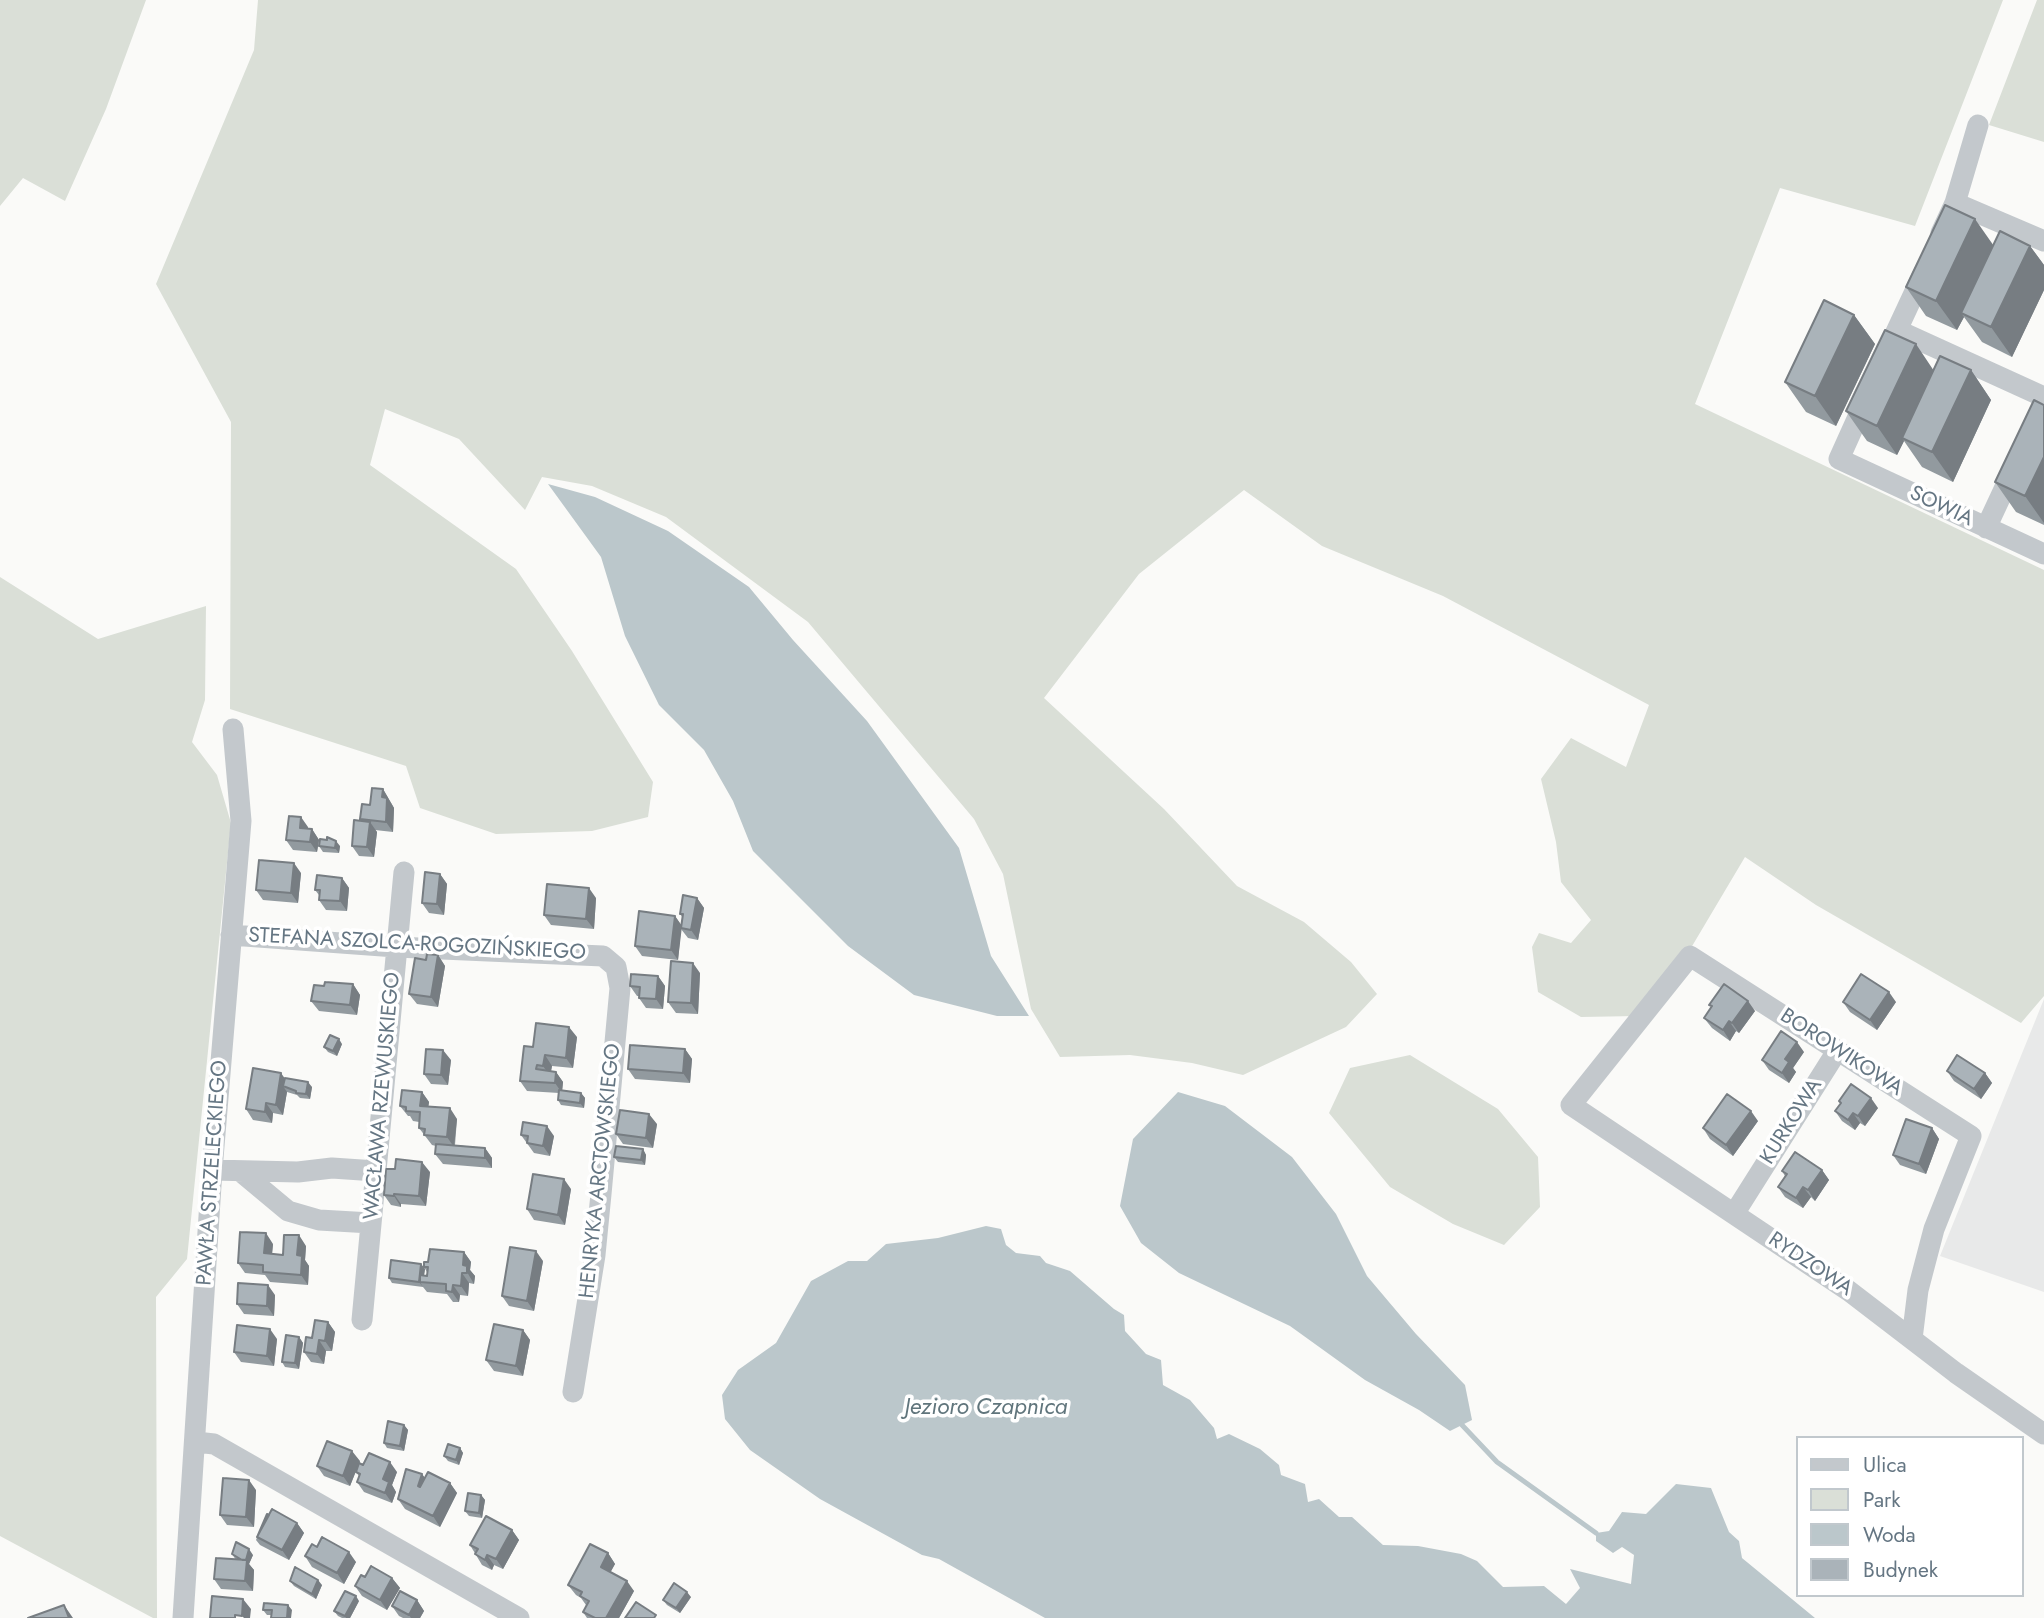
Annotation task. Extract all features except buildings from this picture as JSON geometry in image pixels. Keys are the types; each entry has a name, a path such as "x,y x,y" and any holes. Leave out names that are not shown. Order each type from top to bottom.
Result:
{"street":[{"path":"1978,125 1955,203 1897,330 2042,405"},
{"path":"1955,203 2044,241"},
{"name":"SOWIA","path":"1897,330 1839,458 2044,554"},
{"path":"1986,528 2021,453"},
{"name":"PAWŁA STRZELECKIEGO","path":"183,1618 212,1170 241,821 233,729"},
{"name":"WACŁAWA RZEWUSKIEGO","path":"362,1320 404,872"},
{"name":"STEFANA SZOLCA-ROGOZIŃSKIEGO","path":"231,935 396,947 603,956"},
{"name":"HENRYKA ARCTOWSKIEGO","path":"573,1392 595,1255 620,988 616,967 603,956"},
{"name":"BOROWIKOWA","path":"1571,1105 1690,956 1971,1136 1934,1229 1917,1290 1912,1339"},
{"name":"KURKOWA","path":"1734,1214 1837,1051"},
{"name":"RYDZOWA","path":"1571,1105 1849,1290 1956,1373 2044,1434"},
{"path":"212,1170 298,1172 332,1168 376,1171"},
{"path":"240,1171 288,1211 319,1220 371,1223"},
{"path":"196,1442 214,1444 519,1618"}],"shaded area":[{"path":"2044,999 2044,1292 1940,1256"}],"green space":[{"path":"0,0 146,0 106,109 65,201 23,178 0,206"},
{"path":"258,0 2003,0 1915,226 1780,188 1695,404 2044,570 2044,996 2021,1023 1816,905 1745,857 1685,958 1637,1016 1581,1017 1538,992 1532,947 1539,933 1571,943 1591,920 1561,882 1556,842 1541,779 1571,738 1626,767 1649,705 1443,596 1322,546 1244,490 1139,574 1044,698 1164,809 1237,886 1304,922 1351,962 1377,994 1346,1027 1243,1075 1192,1063 1130,1055 1060,1057 1031,1009 1003,874 974,819 808,622 666,517 592,486 542,477 525,510 459,439 385,409 370,465 516,569 572,651 653,782 648,817 592,831 496,834 420,808 406,766 230,709 231,422 156,284 254,50"},
{"path":"2037,0 2044,0 2044,142 1989,125"},
{"path":"0,577 98,639 206,606 205,700 192,742 217,775 231,823 187,1259 156,1297 157,1618 0,1536"},
{"path":"1410,1055 1498,1109 1538,1157 1540,1207 1504,1245 1453,1224 1390,1187 1329,1113 1350,1068"}],"water":[{"path":"548,484 595,497 668,531 749,587 867,721 959,848 991,956 1029,1016 997,1016 914,995 848,946 753,851 733,801 704,750 659,705 625,636 601,557"},
{"path":"1178,1092 1225,1106 1292,1157 1336,1214 1367,1276 1416,1334 1465,1385 1472,1420 1450,1431 1365,1380 1290,1326 1179,1273 1141,1243 1120,1206 1133,1139"},
{"name":"Jezioro Czapnica","path":"986,1226 1001,1229 1006,1245 1016,1253 1040,1256 1046,1263 1070,1271 1124,1315 1125,1331 1146,1354 1161,1360 1163,1385 1190,1400 1214,1428 1217,1439 1229,1434 1260,1449 1279,1465 1281,1475 1305,1484 1308,1502 1319,1499 1339,1517 1352,1517 1383,1545 1418,1546 1461,1554 1477,1561 1503,1587 1544,1586 1566,1604 1580,1588 1570,1569 1631,1584 1634,1555 1622,1547 1613,1553 1596,1541 1596,1533 1609,1531 1622,1512 1646,1514 1676,1484 1711,1488 1729,1532 1739,1541 1742,1558 1815,1618 1045,1618 939,1559 922,1555 820,1499 750,1450 725,1419 722,1395 738,1370 776,1343 811,1281 848,1261 867,1261 886,1244 938,1238"}],"waterway":[{"path":"1462,1425 1497,1462 1596,1533"}]}
